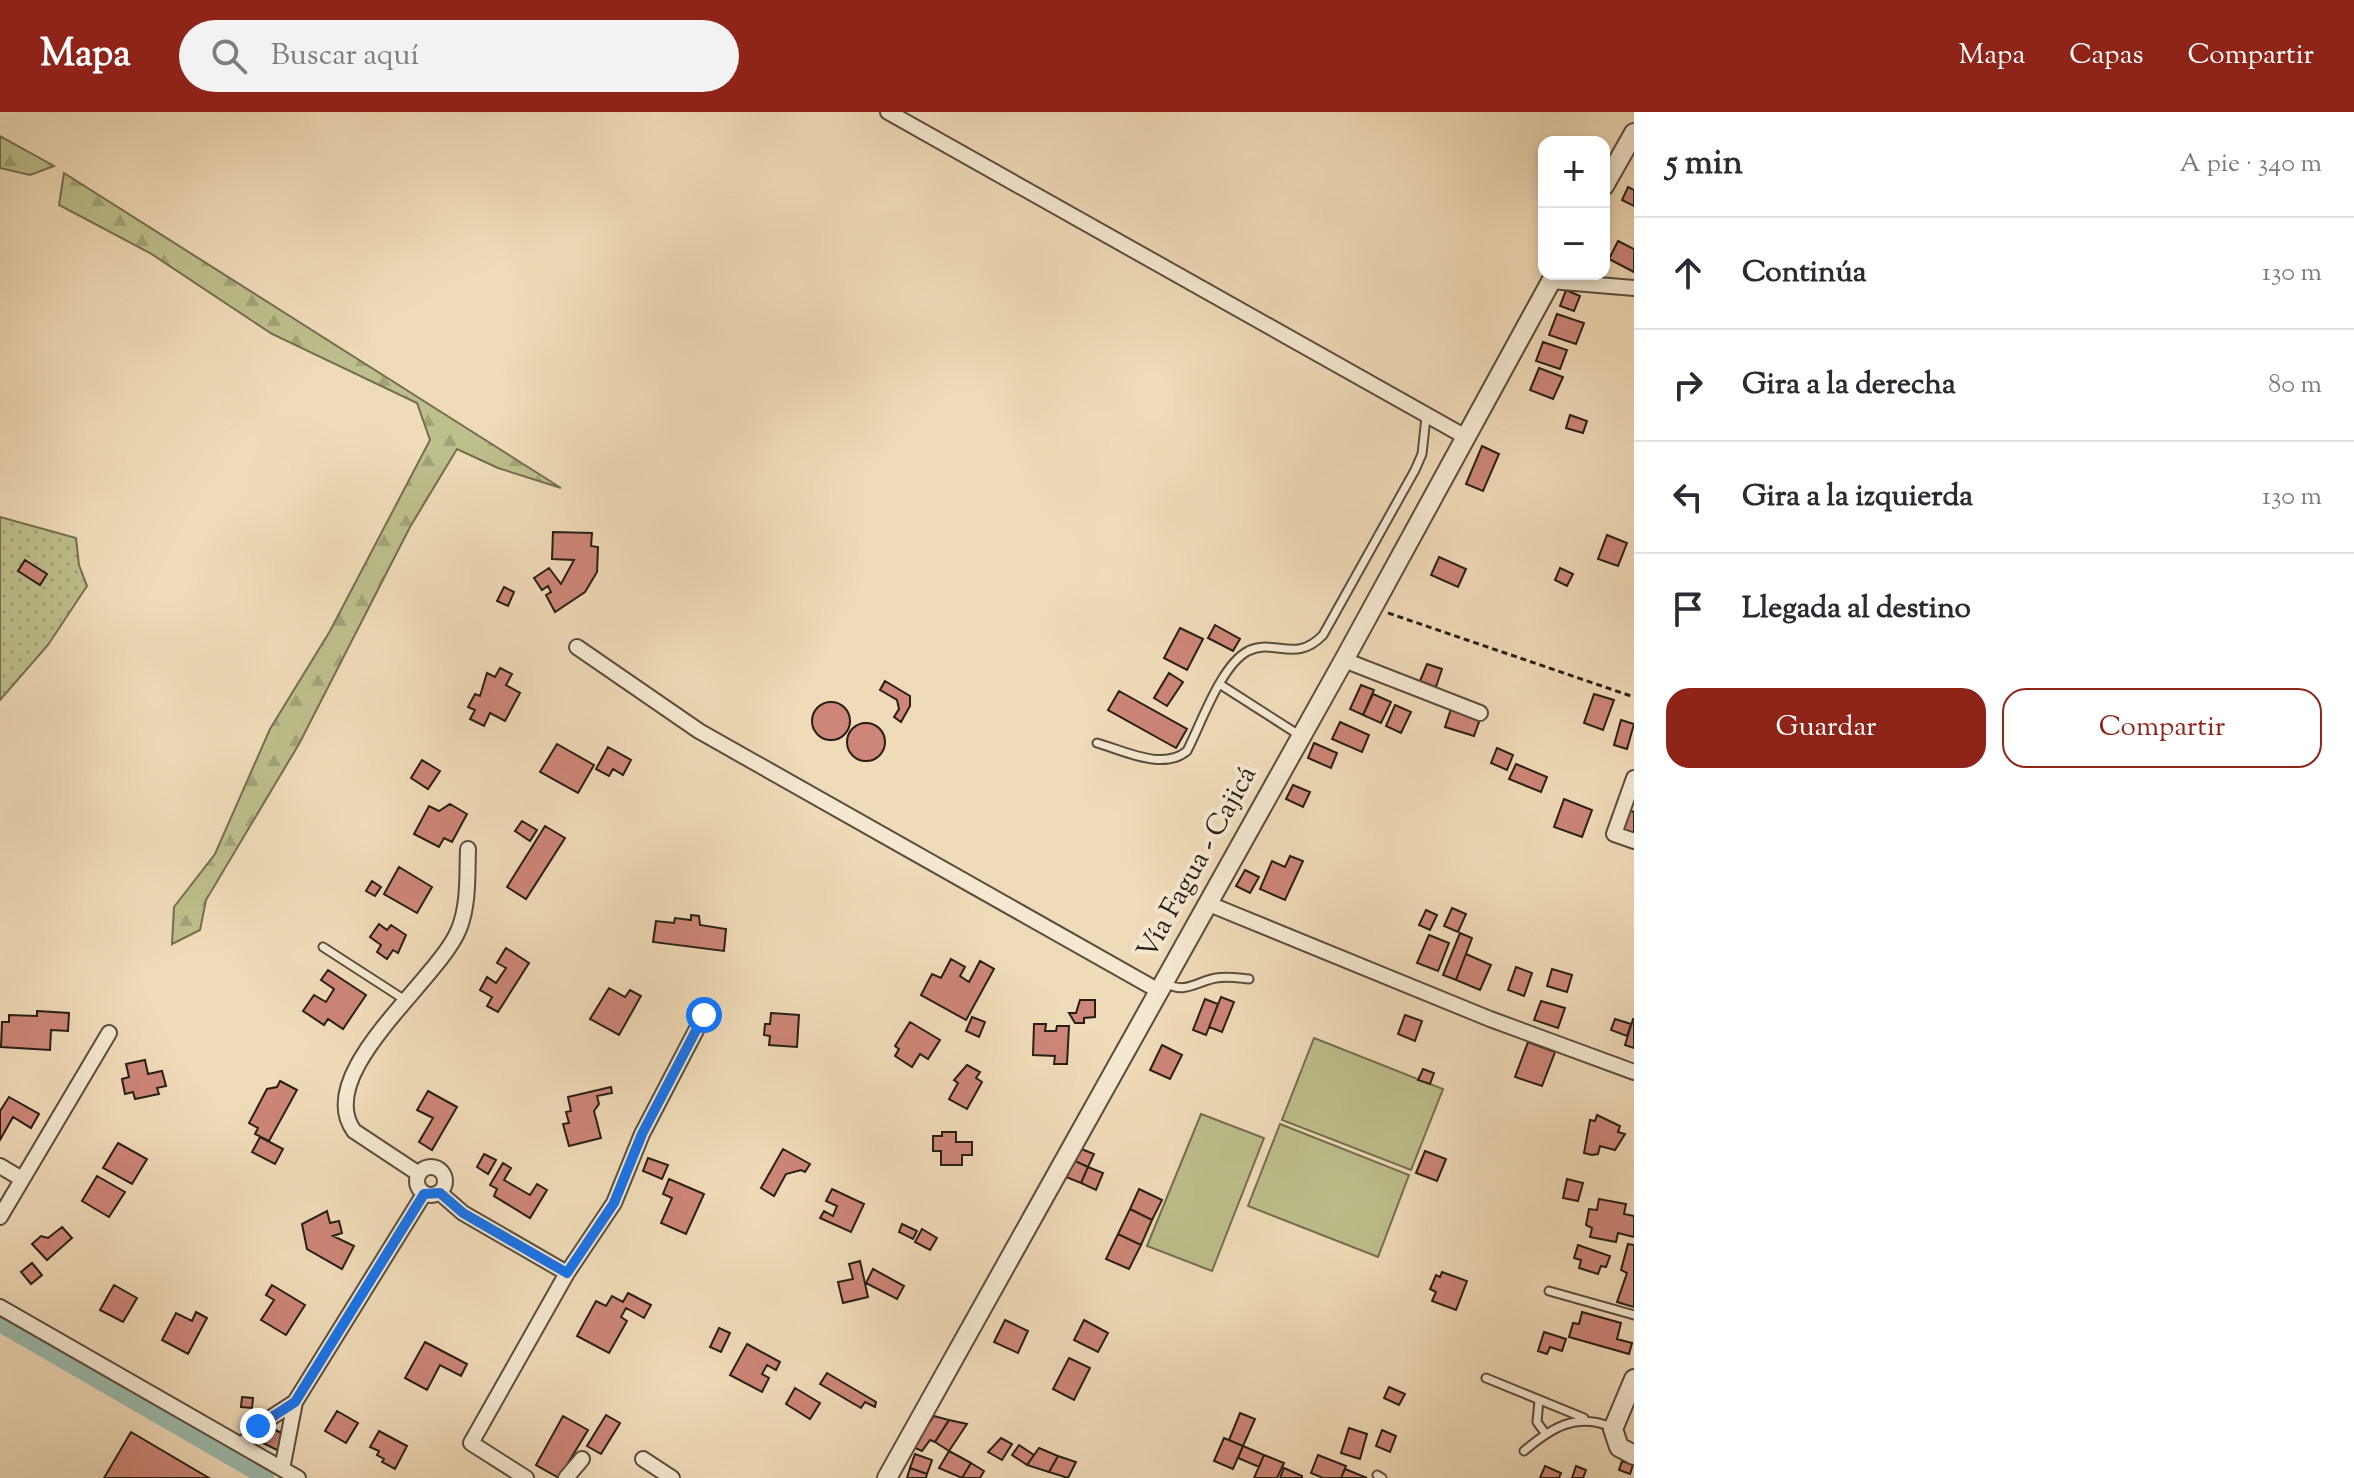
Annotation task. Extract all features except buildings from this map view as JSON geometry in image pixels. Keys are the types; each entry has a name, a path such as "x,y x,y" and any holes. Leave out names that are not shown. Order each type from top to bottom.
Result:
{"street":[{"path":"888,112 1464,436"},
{"path":"1610,175 1634,133"},
{"name":"Vía Fagua - Cajicá","path":"887,1478 1209,904 1552,280"},
{"path":"1569,280 1634,288"},
{"path":"577,647 699,731 1161,986"},
{"path":"1344,660 1480,713"},
{"path":"1634,778 1614,834 1634,841"},
{"path":"419,1174 354,1131 345,1111 351,1079 362,1057 405,1000 439,964 459,929 466,903 468,849"},
{"path":"1209,904 1490,1019 1634,1072"},
{"path":"526,1478 471,1443 567,1273 614,1203 642,1134 704,1015"},
{"path":"0,1217 109,1033"},
{"path":"0,1166 22,1179"},
{"path":"282,1469 295,1402 432,1193 445,1184 441,1171 427,1168 419,1174 417,1185 432,1193 463,1213 567,1273"},
{"path":"0,1307 298,1478"},
{"path":"1634,1379 1613,1429 1619,1447 1634,1455"},
{"path":"243,1445 258,1426 295,1402"},
{"path":"566,1478 582,1459"},
{"path":"643,1459 672,1478"}],"lane":[{"path":"1097,743 1159,761 1176,761 1187,751 1230,665 1249,651 1299,651 1312,647 1323,635 1422,454 1426,417"},
{"path":"1221,685 1300,736"},
{"path":"323,947 405,1000"},
{"path":"1161,986 1191,988 1221,977 1249,979"},
{"path":"1549,1291 1634,1315"},
{"path":"1486,1378 1613,1429"},
{"path":"1539,1400 1537,1422 1545,1433"},
{"path":"1524,1451 1545,1433 1584,1418"}],"path":[{"path":"1374,606 1418,626 1634,697"}],"green space":[{"path":"0,136 54,166 30,175 0,168"},
{"path":"64,173 561,488 498,468 457,449 410,527 299,744 206,900 200,930 172,944 174,907 215,854 270,729 330,631 430,440 417,403 272,334 150,253 59,205"},
{"path":"0,517 76,538 79,565 87,586 48,645 0,700"},
{"path":"1314,1038 1443,1089 1411,1170 1282,1120"},
{"path":"1201,1114 1264,1138 1212,1271 1147,1246"},
{"path":"1280,1124 1409,1175 1378,1257 1248,1206"}],"waterway":[{"path":"0,1324 266,1478"}],"route":[{"path":"258,1426 295,1402 424,1194 440,1193 463,1213 567,1273 614,1203 642,1134 704,1015"}]}
